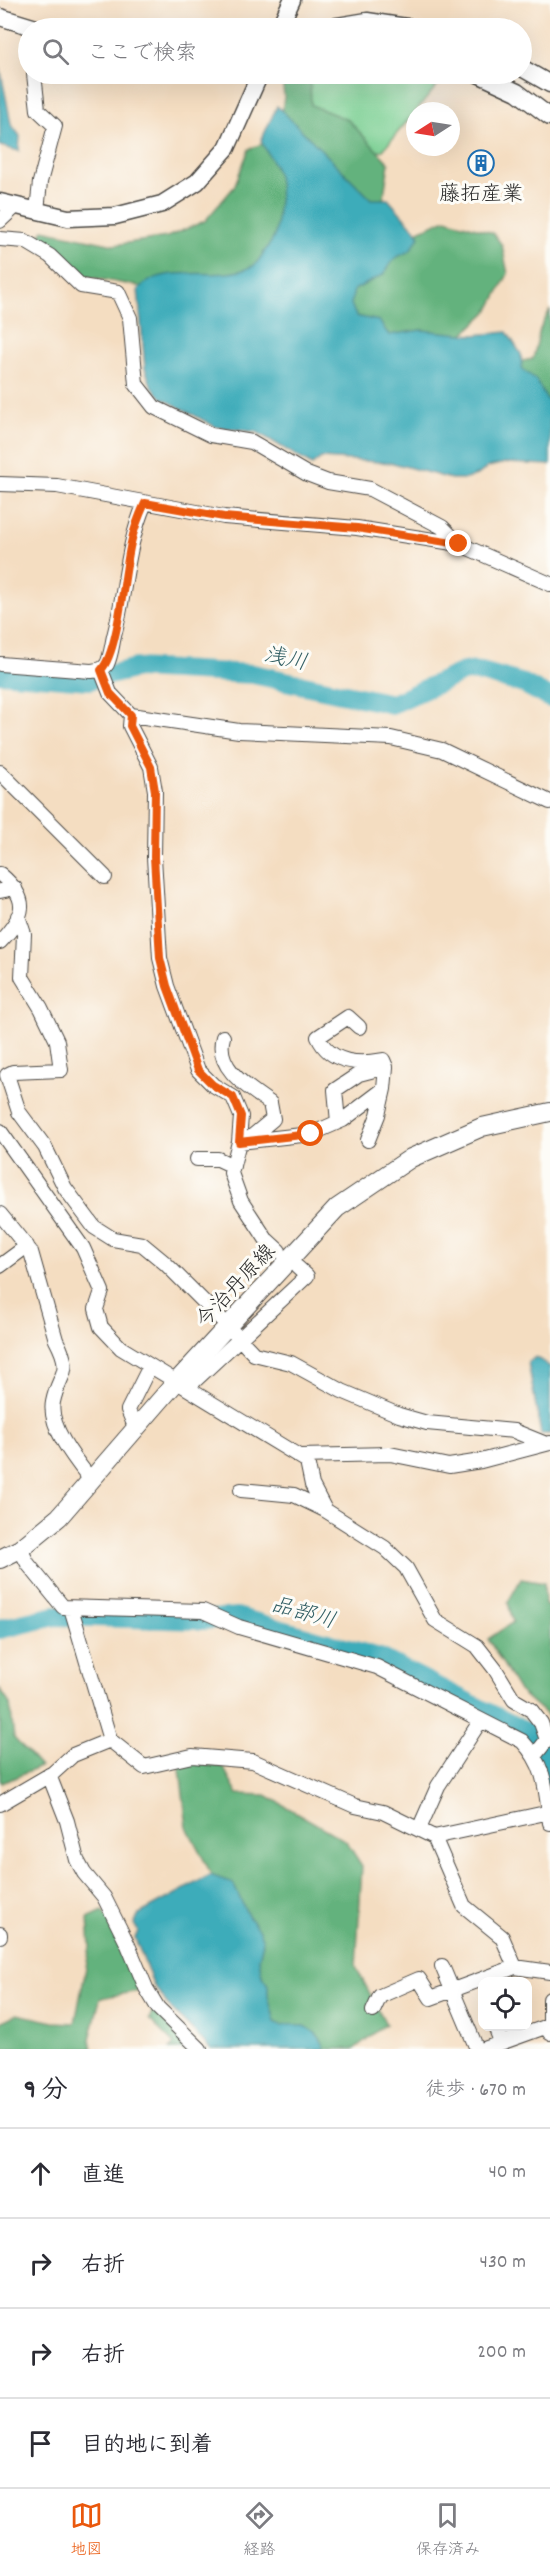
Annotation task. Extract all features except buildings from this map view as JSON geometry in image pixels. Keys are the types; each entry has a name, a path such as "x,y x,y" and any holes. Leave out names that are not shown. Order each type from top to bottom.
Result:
{"main road":[{"name":"今治丹原線","path":"0,1558 20,1549 59,1517 136,1429 181,1385 337,1208 411,1158 482,1127 550,1112"}],"street":[{"path":"284,18 292,0"},
{"path":"0,17 18,23"},
{"path":"532,74 550,84"},
{"path":"35,84 38,110 55,126 40,182 38,211"},
{"path":"0,221 8,204 68,218 115,216 162,204 197,182 227,148 256,84"},
{"path":"500,84 518,92 550,117"},
{"path":"0,239 25,241 50,256 81,286 118,292 130,318 136,384 154,407 211,435 252,442 307,474 328,482 370,489 442,527 459,544"},
{"path":"0,484 57,486 224,517 357,528 459,544 550,584"},
{"path":"0,664 101,670 107,664 118,619 131,545 145,503"},
{"path":"101,670 110,693 131,715 239,731 391,738 442,750 550,802"},
{"path":"131,715 130,726 151,767 155,791 154,857 160,958 165,977 198,1070 213,1085 233,1097 241,1116 243,1141 231,1173 241,1201 266,1239 279,1251"},
{"path":"0,772 105,877"},
{"path":"0,874 15,888 21,905 16,924 0,942"},
{"path":"0,891 15,888"},
{"path":"18,916 24,934 22,977 57,1041 61,1070 13,1072 7,1075 19,1112 45,1147 83,1227 85,1253"},
{"path":"359,1027 348,1017 318,1037 324,1050 339,1059 367,1063 383,1060 386,1067 384,1089 378,1115 368,1140"},
{"path":"223,1037 220,1044 226,1066 242,1083 270,1103 273,1119 243,1141"},
{"path":"338,1122 334,1090 359,1074 386,1067"},
{"path":"243,1141 311,1134 338,1122 384,1089"},
{"path":"0,1131 85,1253 102,1291 96,1309 101,1327 121,1348 307,1461 312,1485 325,1510"},
{"path":"197,1159 218,1159 232,1166"},
{"path":"65,1188 93,1227 114,1239 142,1244 165,1263 221,1318"},
{"path":"0,1214 31,1252 52,1330 63,1353 65,1372 53,1402 54,1420 72,1455 91,1480"},
{"path":"0,1266 27,1246"},
{"path":"181,1385 307,1276 297,1268"},
{"path":"237,1336 254,1354 291,1363 342,1391 399,1415 428,1423 514,1431 548,1444"},
{"path":"136,1429 128,1410 150,1366"},
{"path":"300,1456 390,1454 449,1466 481,1461 548,1444"},
{"path":"241,1490 294,1495 325,1510 385,1548 406,1568 435,1620 477,1646 495,1669 514,1700 531,1710 541,1723 547,1740 535,1755"},
{"path":"20,1549 28,1564 63,1607 203,1611 239,1627 377,1667 522,1741 535,1755 543,1777 550,1816 434,1837 383,1812 355,1806 253,1761 192,1756 144,1767 110,1740 71,1608"},
{"path":"419,1829 438,1786 481,1720"},
{"path":"0,1804 49,1775 73,1755 110,1740"},
{"path":"49,1775 67,1821 77,1860 84,1873 105,1897 129,1945 146,1988 158,2008 200,2049"},
{"path":"434,1837 464,1906 502,1937 515,1967"},
{"path":"441,1966 477,2049"},
{"path":"498,1977 515,1967 550,1972"},
{"path":"373,2011 380,1996 419,1978 431,1998 451,1989 478,1988"},
{"path":"484,2049 501,2042 549,2030 550,1999"},
{"path":"497,2031 501,2042"}],"green space":[{"path":"283,84 439,84 423,102 406,102 406,123 383,150 361,157 293,98"},
{"path":"283,84 310,84 311,105 348,120 389,163 380,221 398,240 446,219 493,233 502,245 508,274 489,310 452,345 507,364 533,359 540,329 550,310 550,415 262,286 179,294 84,276 38,239 43,230 114,245 167,237 205,221 234,187 249,149 278,138 284,97"},
{"path":"521,1579 544,1583 545,1605 550,1608 550,1718 519,1691 488,1639 513,1622 508,1602"},
{"path":"0,1689 10,1704 14,1738 40,1767 2,1783 0,1780"},
{"path":"179,1761 223,1767 238,1794 266,1795 346,1841 362,1866 356,1967 386,2024 354,2049 281,2049 224,1899 187,1827"},
{"path":"103,1911 127,1949 139,1990 100,1999 90,2039 92,2049 0,2049 0,2022 17,2014 54,2022 75,2023 90,1947 88,1918"},
{"path":"154,2008 194,2049 170,2049 174,2044 149,2019"}],"water":[{"path":"0,67 11,124 20,136 19,151 0,146"},
{"path":"277,106 371,199 388,199 420,235 410,251 395,258 383,275 354,290 351,304 356,316 379,321 389,335 421,330 473,335 507,332 521,354 522,369 536,380 547,400 550,400 550,465 505,463 488,467 479,474 466,479 451,479 393,463 321,458 312,465 257,432 216,427 162,398 152,387 145,368 138,289 164,275 239,271 257,262 272,240 277,225 278,178 261,141"},
{"path":"536,1357 550,1367 550,1434 541,1434 528,1362"},
{"path":"210,1875 233,1883 248,1916 259,1930 263,1942 259,1959 262,1976 268,1985 268,1996 275,2022 282,2026 296,2025 308,2028 318,2036 325,2049 211,2049 171,2009 154,1986 135,1938 138,1931 134,1924 139,1914"}],"waterway":[{"name":"浅川","path":"0,673 89,680 137,668 253,674 392,704 465,671 481,672 524,684 550,698"},
{"name":"品部川","path":"0,1629 55,1616 201,1620 237,1617 380,1658 530,1734 541,1747 550,1775"}],"place":[{"name":"藤拓産業","path":"481,163"}],"route":[{"path":"311,1134 239,1142 241,1116 233,1097 213,1085 198,1070 167,986 160,958 154,857 155,791 151,767 130,726 131,715 110,693 101,670 107,664 118,619 131,545 145,503 224,517 357,528 459,544"}]}
